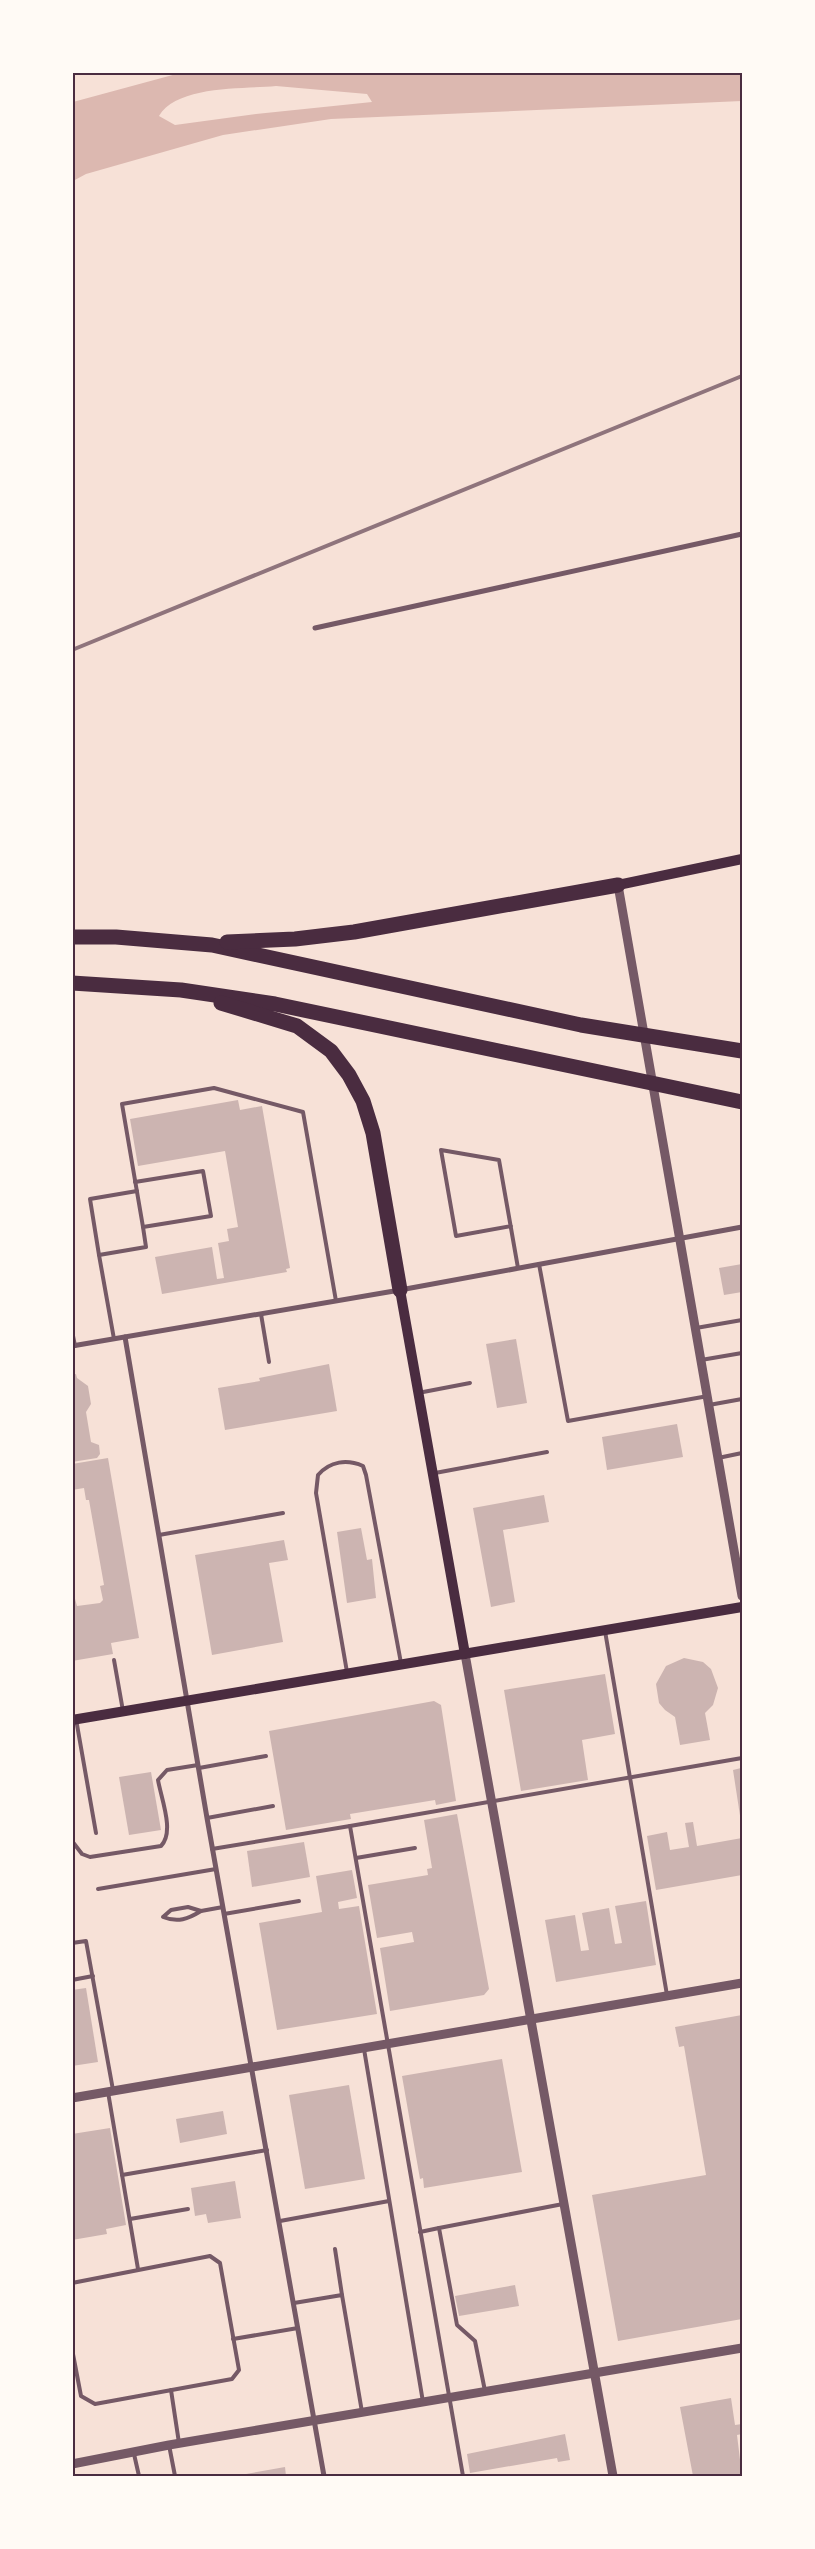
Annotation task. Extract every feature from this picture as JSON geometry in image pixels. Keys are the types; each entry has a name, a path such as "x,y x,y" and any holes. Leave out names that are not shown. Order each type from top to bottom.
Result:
{"highway":[{"path":"212,945 354,932 618,884"},
{"path":"72,937 116,937 212,945 581,1025 713,1048 742,1051"},
{"path":"72,983 181,990 275,1004 742,1102"},
{"path":"181,990 297,1026 331,1051 349,1075 364,1101 373,1133 400,1290"}],"main road":[{"path":"618,884 742,859"},
{"path":"400,1290 465,1654"},
{"path":"74,1720 742,1607"}],"street":[{"path":"315,628 742,534"},
{"path":"618,884 742,1596"},
{"path":"74,1346 400,1290 742,1227"},
{"path":"125,1337 222,1907 280,2221 324,2476"},
{"path":"465,1654 613,2476"},
{"path":"72,2098 742,1983"},
{"path":"72,2464 134,2454 179,2443 742,2348"}],"lane":[{"path":"99,1255 146,1246 122,1104 214,1088 303,1112 336,1301"},
{"path":"511,1226 456,1236 441,1150 499,1160 511,1226 518,1268"},
{"path":"135,1182 203,1171 211,1216 143,1227"},
{"path":"114,1339 90,1199 137,1192"},
{"path":"539,1264 568,1421 708,1401 742,1399"},
{"path":"261,1314 269,1362"},
{"path":"696,1328 742,1320"},
{"path":"72,1331 74,1346"},
{"path":"701,1360 742,1353"},
{"path":"418,1393 470,1383"},
{"path":"433,1474 547,1452"},
{"path":"718,1458 742,1453"},
{"path":"348,1674 316,1493 318,1475 333,1463 355,1463 363,1466 401,1665"},
{"path":"160,1535 283,1513"},
{"path":"606,1630 667,1995"},
{"path":"114,1660 123,1711"},
{"path":"74,1720 96,1833"},
{"path":"72,1841 82,1854 90,1857 161,1846 166,1841 168,1832 158,1780 167,1770 266,1756"},
{"path":"212,1848 742,1758"},
{"path":"207,1818 273,1806"},
{"path":"350,1826 462,2476"},
{"path":"356,1858 415,1848"},
{"path":"98,1889 216,1869"},
{"path":"224,1914 299,1901"},
{"path":"201,1911 188,1907 171,1910 163,1917 173,1921 181,1920 201,1911 222,1907"},
{"path":"72,1943 86,1941 138,2269"},
{"path":"72,1980 93,1976"},
{"path":"364,2048 423,2402"},
{"path":"122,2174 267,2150"},
{"path":"280,2221 389,2201"},
{"path":"420,2232 565,2204"},
{"path":"130,2219 188,2209"},
{"path":"439,2228 457,2324 475,2341 485,2391"},
{"path":"335,2249 362,2412"},
{"path":"72,2283 210,2256 220,2263 239,2370 232,2379 96,2404 81,2396 72,2349"},
{"path":"294,2303 342,2295"},
{"path":"233,2339 298,2328"},
{"path":"171,2390 179,2443"},
{"path":"169,2445 175,2476"},
{"path":"134,2454 139,2476"}],"shaded area":[{"path":"180,73 742,73 742,101 331,119 223,135 86,174 73,181 73,102","holes":["276,86 367,94 372,102 256,114 175,125 159,116 168,106 180,99 212,90"]}],"building":[{"path":"238,1100 240,1110 262,1106 290,1268 286,1269 287,1272 162,1294 155,1257 212,1247 217,1279 224,1278 218,1243 229,1241 227,1229 238,1227 225,1151 138,1166 130,1119"},
{"path":"742,1264 742,1292 724,1295 719,1268"},
{"path":"516,1339 527,1403 497,1408 486,1344"},
{"path":"329,1364 337,1411 225,1430 218,1388 260,1381 259,1378"},
{"path":"76,1374 77,1378 88,1386 91,1404 86,1412 91,1442 99,1445 100,1454 97,1458 72,1462 72,1375"},
{"path":"677,1424 683,1457 607,1470 602,1437"},
{"path":"108,1458 139,1638 111,1643 113,1654 72,1661 72,1588 77,1606 100,1603 103,1600 100,1586 104,1585 89,1500 86,1500 84,1488 72,1490 72,1464"},
{"path":"544,1495 549,1522 503,1530 515,1602 491,1607 473,1508"},
{"path":"361,1528 367,1560 372,1559 376,1598 347,1603 337,1532"},
{"path":"284,1540 288,1560 269,1563 283,1642 212,1655 195,1555"},
{"path":"684,1658 703,1662 711,1669 718,1688 713,1705 705,1713 710,1740 680,1745 675,1717 659,1703 656,1684 666,1666"},
{"path":"605,1674 615,1734 582,1740 588,1780 521,1791 504,1690"},
{"path":"434,1701 441,1705 456,1801 436,1805 435,1800 350,1814 351,1819 286,1830 269,1731"},
{"path":"741,1768 742,1777 741,1822 733,1770"},
{"path":"151,1772 161,1830 129,1835 119,1777"},
{"path":"457,1814 489,1989 484,1995 390,2011 380,1948 414,1942 412,1932 377,1938 368,1885 428,1875 427,1869 432,1868 424,1820"},
{"path":"693,1822 697,1846 742,1838 742,1875 656,1890 647,1836 667,1832 670,1850 689,1847 685,1823"},
{"path":"304,1842 310,1877 252,1887 247,1851"},
{"path":"352,1870 357,1898 338,1902 339,1909 359,1906 377,2014 277,2030 259,1923 322,1912 316,1876"},
{"path":"646,1901 656,1965 556,1982 545,1920 575,1915 581,1951 589,1950 582,1913 609,1908 615,1944 622,1943 615,1906"},
{"path":"86,1988 98,2062 72,2066 72,1990"},
{"path":"742,2015 742,2319 618,2341 592,2195 706,2175 684,2046 679,2047 675,2027"},
{"path":"502,2059 522,2172 424,2188 423,2178 420,2179 402,2076"},
{"path":"349,2085 365,2179 305,2189 289,2095"},
{"path":"223,2111 227,2134 180,2143 176,2119"},
{"path":"110,2128 126,2225 106,2229 107,2234 72,2240 72,2134"},
{"path":"235,2181 241,2218 208,2223 206,2214 195,2216 191,2188"},
{"path":"515,2285 519,2306 459,2316 455,2296"},
{"path":"731,2398 735,2425 742,2424 742,2434 737,2435 742,2476 693,2476 680,2407"},
{"path":"565,2434 570,2460 558,2462 557,2458 470,2473 467,2454"},
{"path":"285,2467 286,2476 235,2476"}],"railway":[{"path":"72,650 742,376"}]}
